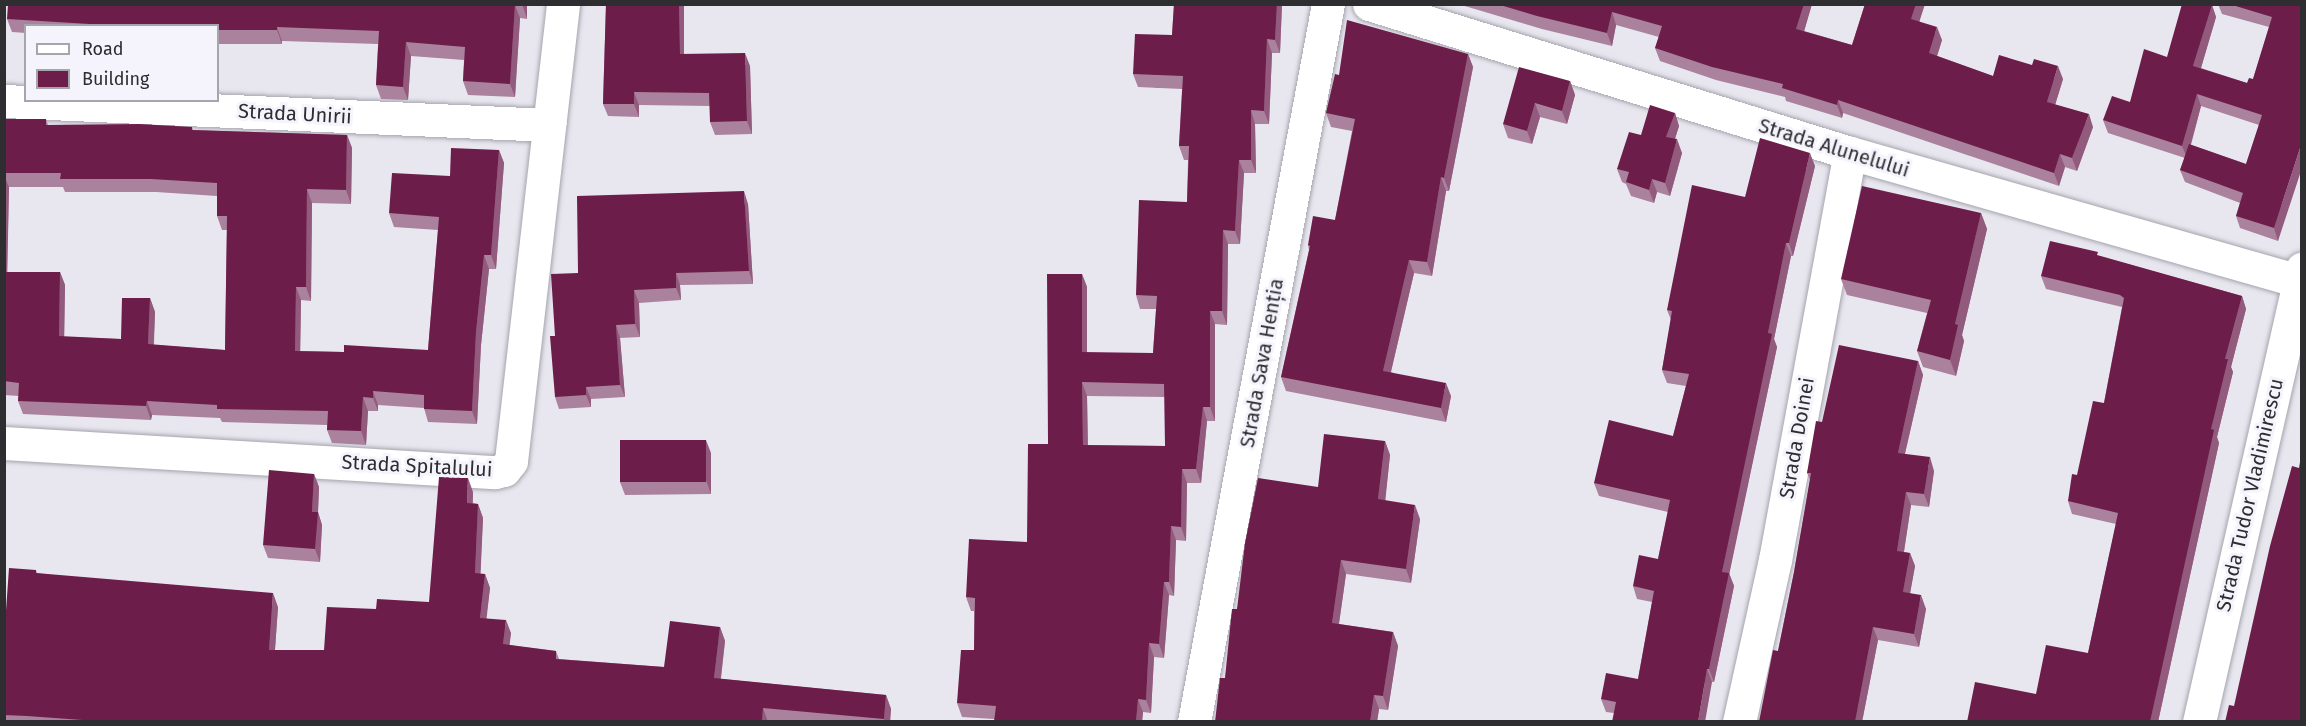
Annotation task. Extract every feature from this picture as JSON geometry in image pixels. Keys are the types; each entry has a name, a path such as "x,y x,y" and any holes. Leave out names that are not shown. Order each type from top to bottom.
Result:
{"street":[{"name":"Strada Spitalului","path":"4,443 483,471 504,470 511,461 563,4"},
{"name":"Strada Sava Henția","path":"1194,722 1328,4"},
{"name":"Strada Alunelului","path":"1369,4 1850,153 2300,278"},
{"name":"Strada Unirii","path":"4,101 24,102"},
{"name":"Strada Unirii","path":"27,102 549,125"},
{"name":"Strada Doinei","path":"1739,722 1774,560 1850,153"},
{"name":"Strada Tudor Vladimirescu","path":"2199,722 2300,278"}],"building":[{"path":"8,4 522,4 515,5 510,84 463,81 465,47 406,42 403,87 376,85 379,31 277,27 277,30 219,30 219,24 90,24 7,19"},
{"path":"606,4 679,4 680,54 745,53 747,121 710,122 709,93 634,92 634,104 603,104"},
{"path":"1174,4 1277,4 1275,40 1267,39 1264,111 1251,110 1251,160 1239,160 1235,231 1223,230 1222,311 1210,311 1210,407 1203,407 1196,469 1182,469 1181,527 1171,526 1169,582 1164,582 1159,644 1149,643 1146,700 1138,699 1136,722 994,722 996,706 957,703 961,650 974,650 975,598 966,597 969,539 1027,542 1028,444 1048,444 1047,274 1082,274 1082,352 1153,353 1157,296 1136,295 1139,200 1187,202 1189,146 1179,146 1183,76 1133,74 1135,34 1172,35","holes":["1082,382 1164,384 1165,446 1083,445"]},
{"path":"1497,4 1804,4 1796,29 1852,45 1865,4 1916,4 1911,19 1937,27 1929,53 1993,76 1999,55 2032,65 2034,59 2058,66 2047,102 2089,114 2072,158 2060,154 2054,173 1838,100 1837,105 1782,88 1783,84 1712,67 1655,48 1662,26 1612,12 1607,33"},
{"path":"2182,4 2212,5 2193,66 2247,83 2249,78 2253,79 2272,17 2229,4 2301,4 2301,145 2274,228 2236,216 2243,193 2180,170 2189,144 2246,164 2262,115 2197,94 2182,146 2103,120 2112,96 2130,102 2144,49 2167,57"},
{"path":"1347,20 1468,54 1444,178 1441,177 1427,262 1409,260 1383,371 1446,383 1441,408 1281,377 1310,246 1308,245 1313,216 1335,220 1355,119 1326,113 1335,74 1339,75"},
{"path":"1519,67 1570,81 1562,111 1535,103 1527,131 1503,124"},
{"path":"1650,105 1675,113 1666,137 1677,139 1665,183 1652,179 1649,190 1626,182 1629,172 1617,169 1629,132 1641,135"},
{"path":"4,119 46,119 46,125 139,124 192,127 192,130 347,135 346,190 307,189 306,287 296,287 295,351 344,352 344,345 428,350 439,217 389,213 392,173 450,176 451,148 499,150 491,255 484,255 476,332 472,411 424,409 424,395 373,391 373,398 363,397 361,431 327,430 328,411 217,409 217,405 147,401 146,406 18,401 19,383 4,381 4,272 60,272 59,336 121,339 122,298 150,298 148,344 225,350 227,216 217,216 217,183 151,179 60,179 61,173 4,173"},
{"path":"1760,138 1810,153 1789,243 1786,243 1768,333 1772,334 1722,572 1729,573 1709,669 1707,669 1698,722 1612,722 1616,702 1601,699 1606,673 1638,679 1654,591 1633,586 1639,555 1658,559 1670,500 1594,483 1609,420 1673,436 1689,374 1662,370 1672,311 1667,310 1692,185 1745,197"},
{"path":"1862,186 1981,213 1955,324 1958,325 1950,360 1917,351 1931,300 1841,279"},
{"path":"744,191 749,271 676,273 676,288 634,290 635,324 616,325 620,385 586,387 586,395 555,397 550,336 555,336 551,274 578,273 577,196"},
{"path":"2050,241 2098,252 2097,255 2242,296 2225,359 2228,359 2211,429 2214,430 2150,722 1967,722 1975,682 2036,694 2046,645 2088,653 2118,513 2068,501 2072,474 2077,475 2093,401 2104,403 2124,298 2120,295 2041,276"},
{"path":"1839,345 1918,361 1898,453 1930,457 1924,494 1906,492 1897,551 1910,553 1903,592 1921,595 1914,634 1873,627 1855,722 1759,722 1773,650 1778,651 1794,572 1811,473 1807,473 1816,421 1822,422"},
{"path":"1324,434 1385,441 1378,499 1415,505 1406,569 1341,560 1332,623 1393,632 1383,696 1374,695 1370,722 1215,722 1220,678 1225,678 1232,609 1237,609 1245,543 1258,478 1318,487"},
{"path":"620,440 706,440 706,482 620,482"},
{"path":"2301,456 2301,722 2225,722 2229,705 2234,706 2270,546 2292,466 2299,468"},
{"path":"269,470 314,474 312,512 318,512 315,549 263,545"},
{"path":"439,477 468,478 467,503 478,504 475,573 485,574 480,618 506,620 503,644 556,651 556,659 664,667 670,621 720,627 714,678 886,695 884,719 763,708 762,722 148,722 138,720 138,722 110,722 4,715 4,639 9,568 36,570 36,573 273,593 269,650 324,650 327,607 376,609 377,599 429,602"}]}
